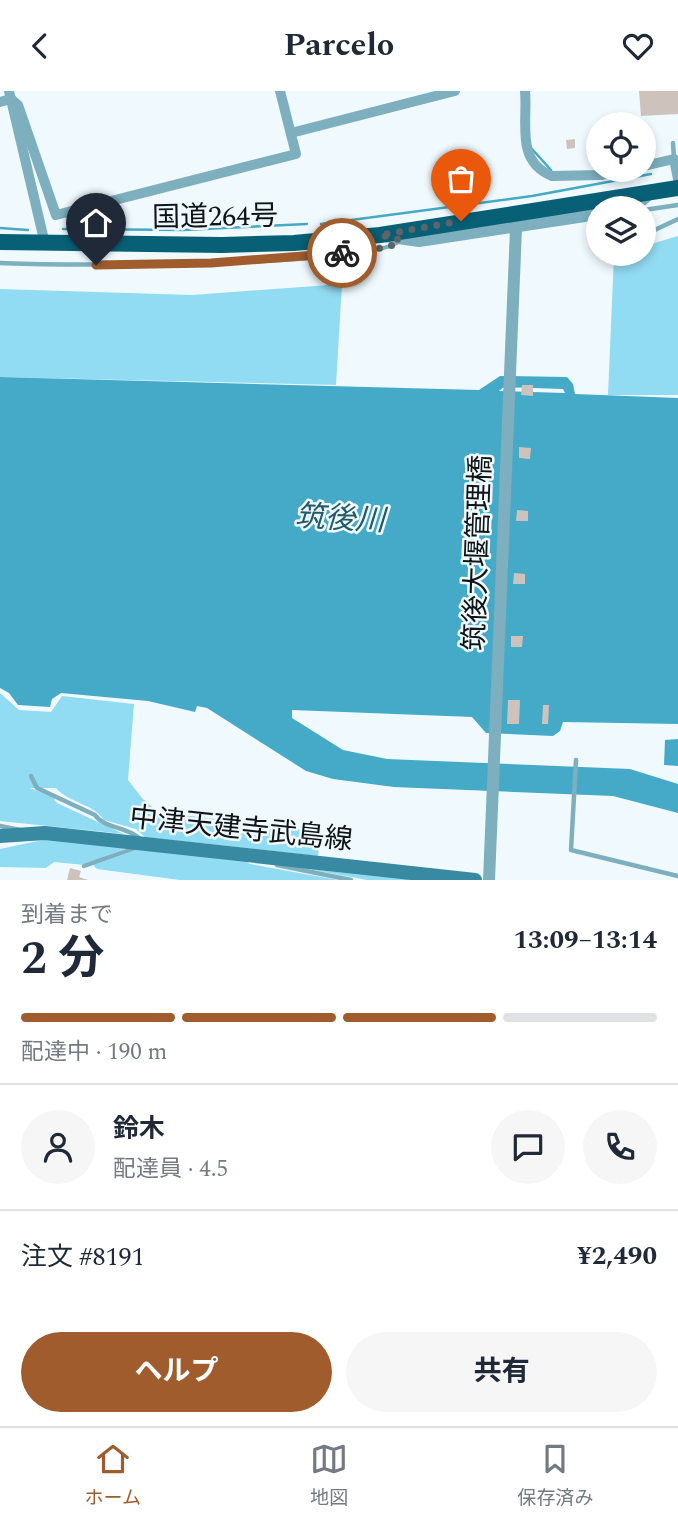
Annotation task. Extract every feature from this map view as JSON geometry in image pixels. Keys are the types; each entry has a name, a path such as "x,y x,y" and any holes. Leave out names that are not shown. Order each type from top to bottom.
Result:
{"highway":[{"name":"国道264号","path":"0,242 222,245 380,235 678,188"}],"main road":[{"name":"中津天建寺武島線","path":"1,835 26,834 143,842 475,880"}],"street":[{"path":"10,95 18,105 56,215 296,154 280,91"},
{"path":"290,133 456,91"},
{"path":"525,91 524,148 545,173 552,176 586,175"},
{"path":"0,102 10,95"},
{"path":"10,95 45,244"},
{"path":"656,163 674,159 678,179"},
{"path":"646,196 652,192"},
{"path":"380,235 419,241 516,232 586,217"},
{"name":"筑後大堰管理橋","path":"489,876 516,232"}],"lane":[{"path":"673,143 674,159"},
{"path":"656,208 678,205"},
{"path":"656,230 678,219"},
{"path":"0,263 142,265 224,262 373,250 389,247 400,240"},
{"path":"576,760 572,850 678,877"},
{"path":"31,776 37,788 95,815 100,822 131,831 143,842 135,849 84,866"},
{"path":"248,853 258,862 351,880"}],"shaded area":[{"path":"678,236 678,395 608,395 613,266 656,266 656,242"},
{"path":"342,284 336,385 0,377 0,289 192,295"},
{"path":"0,693 19,710 51,712 62,696 134,704 128,780 158,812 320,832 318,856 145,837 136,829 104,820 94,810 56,788 30,788 124,834 0,821"},
{"path":"47,839 132,846 84,865 54,862 46,868 0,867 0,849"},
{"path":"144,847 240,857 250,864 338,880 180,880 97,869 93,865"},
{"path":"266,861 421,880 367,880"}],"water":[{"name":"筑後川","path":"500,376 567,377 573,384 575,394 678,398 678,724 563,722 560,731 553,736 486,733 472,717 292,710 292,718 343,750 387,759 630,769 678,784 678,813 613,796 394,787 333,779 306,771 207,708 197,706 195,712 148,701 61,693 52,699 50,707 18,705 9,693 0,688 0,377 479,390","holes":["504,387 563,389 565,393 499,391"]},
{"path":"678,739 678,766 664,765 665,740"}],"building":[{"path":"639,91 678,91 678,114 656,115 656,112 641,112"},
{"path":"575,139 575,148 567,149 566,140"},
{"path":"522,385 533,385 533,396 521,395"},
{"path":"519,447 531,448 530,459 519,458"},
{"path":"517,510 528,511 528,521 516,521"},
{"path":"514,573 525,574 525,584 513,584"},
{"path":"511,636 523,636 522,647 511,647"},
{"path":"508,700 520,700 519,724 507,724"},
{"path":"543,705 549,705 548,724 542,724"},
{"path":"70,868 81,871 79,877 88,880 67,880"}],"waterway":[{"path":"532,149 551,170"},
{"path":"321,224 532,196 608,182"},
{"path":"63,229 183,230 307,224"},
{"path":"0,228 28,230"}],"way so far":[{"path":"342,253 389,247 400,240 380,235 461,221"}],"route":[{"path":"96,265 211,263 342,253"}]}
